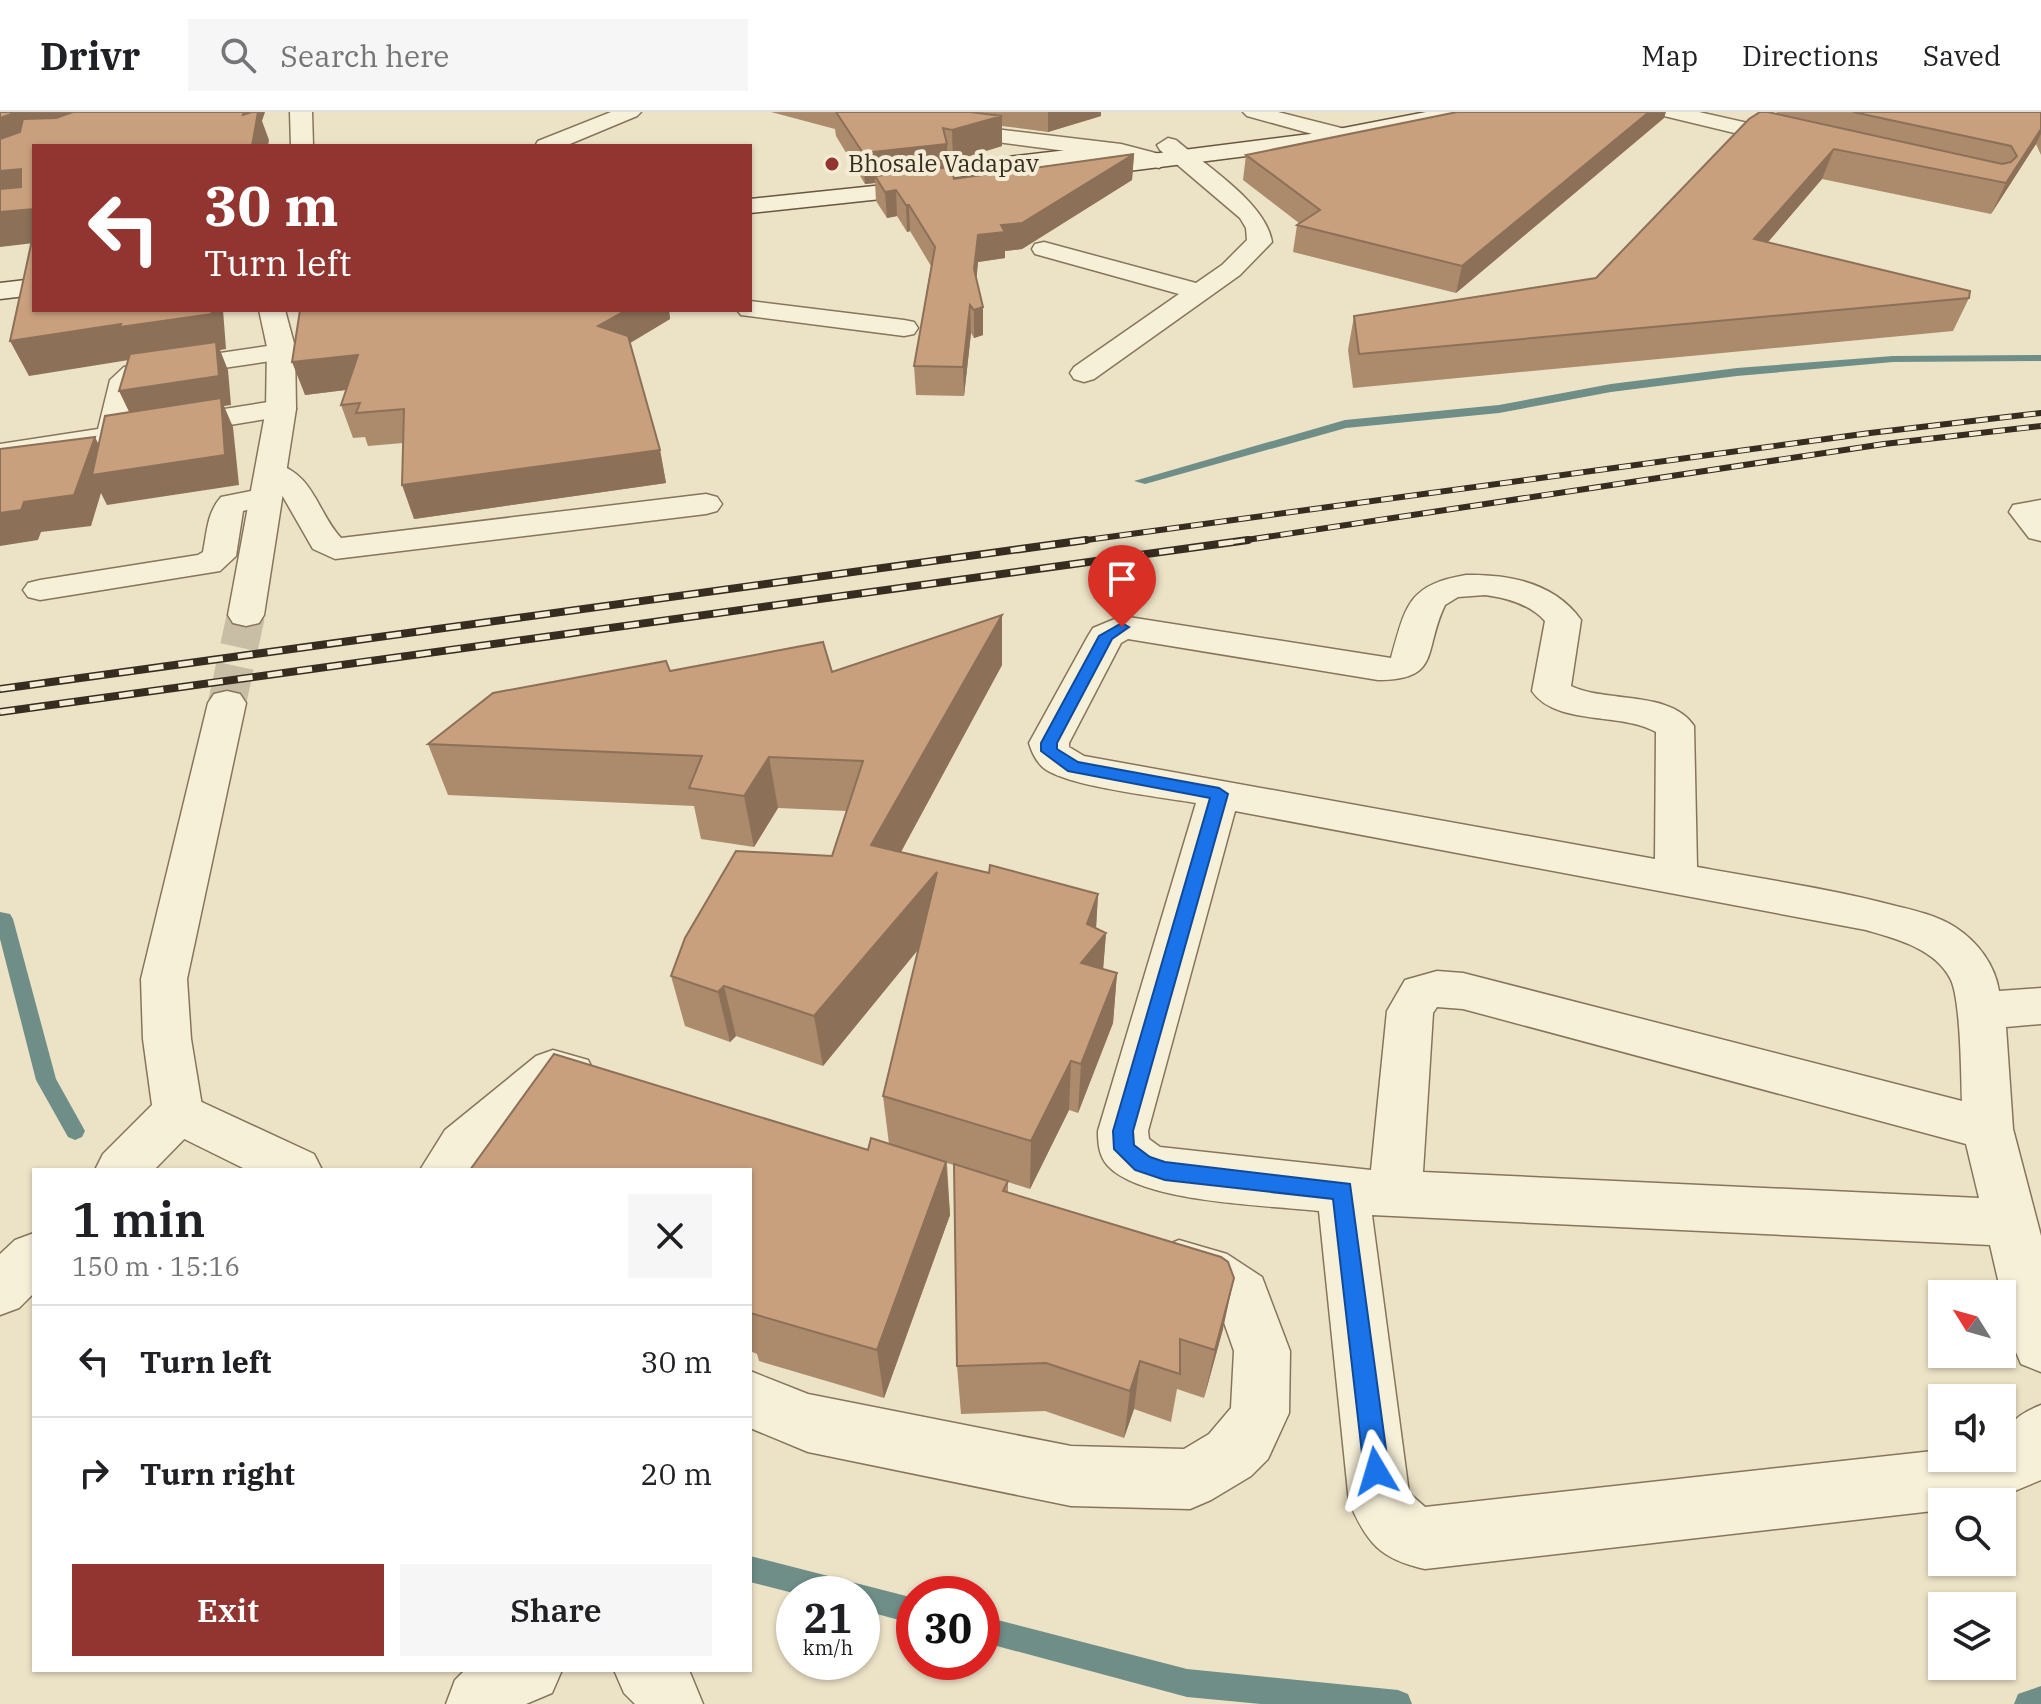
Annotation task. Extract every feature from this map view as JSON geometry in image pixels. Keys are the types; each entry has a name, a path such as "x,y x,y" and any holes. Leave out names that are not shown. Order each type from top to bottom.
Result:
{"street":[{"path":"301,112 302,144"},
{"path":"551,144 630,112"},
{"path":"1254,112 1341,135"},
{"path":"917,126 1169,155 1391,112"},
{"path":"752,191 963,176 1169,155 1341,135 1458,112"},
{"path":"1671,112 1817,146"},
{"path":"752,206 1121,151"},
{"path":"1084,373 1231,270 1260,242 1258,228 1249,214 1169,155"},
{"path":"1051,244 1084,260 1200,292"},
{"path":"0,275 32,271"},
{"path":"0,291 32,287"},
{"path":"752,309 904,328"},
{"path":"246,615 281,409 281,352 272,312"},
{"path":"111,436 124,380 134,373 281,352"},
{"path":"0,453 281,409"},
{"path":"40,590 208,564 219,556 227,510 268,483 300,494 325,542 335,549 706,504"},
{"path":"2041,510 2025,512 2041,531"},
{"path":"1676,878 1675,726 1658,717 1571,700 1551,691 1563,620 1558,611 1546,602 1510,588 1474,585 1436,594 1427,604 1408,663 1400,669 1378,669 1122,627 1106,636 1049,743 1050,751 1074,767 1866,914 1918,928 1941,940 1973,972 1988,1129 2041,1345"},
{"path":"178,1112 167,1039 164,979 227,703"},
{"path":"1219,794 1123,1131 1124,1149 1142,1163 1165,1171 1369,1192 2011,1223"},
{"path":"1988,1129 1463,991 1437,989 1421,993 1410,1011 1369,1192 1380,1502 1391,1521 1405,1534 1425,1538 1978,1476 2026,1456 2041,1434"},
{"path":"1979,1011 2041,1006"},
{"path":"447,1168 463,1145 553,1070 614,1084"},
{"path":"123,1168 178,1112"},
{"path":"178,1112 292,1168"},
{"path":"752,1400 808,1423 1071,1476 1190,1479 1230,1455 1247,1438 1260,1413 1262,1351 1242,1295 1208,1271 1162,1262 1134,1252"},
{"path":"479,1704 500,1681 524,1672"},
{"path":"649,1672 659,1681 670,1704"}],"building":[{"path":"0,112 17,112 0,118"},
{"path":"73,112 244,112 243,115 258,112 252,144 32,144 32,209 0,212 0,189 21,187 21,169 0,171 0,139 20,132 23,119 56,118"},
{"path":"836,112 970,112 1002,116 952,130 943,128 947,144 863,153"},
{"path":"1457,112 1649,112 1462,266 1297,225 1320,210 1246,155"},
{"path":"1760,112 2002,164 2011,162 2017,156 2011,146 1853,112 2041,112 2041,129 2006,183 1834,149 1754,239 1970,291 1969,298 1359,354 1354,316 1596,278 1749,119"},
{"path":"1134,154 1022,223 1001,225 1005,232 978,235 974,269 983,307 974,310 970,305 963,367 914,366 935,247 909,205 896,190 885,192 875,176 951,167 954,179"},
{"path":"32,240 32,312 212,314 120,327 121,324 10,341"},
{"path":"300,312 623,312 598,326 628,336 660,450 402,485 404,409 356,413 360,403 341,405 358,355 292,362"},
{"path":"216,342 219,376 119,391 130,354"},
{"path":"221,398 225,455 92,475 105,416"},
{"path":"95,437 74,495 24,502 21,510 0,513 0,449"},
{"path":"1002,615 871,845 989,873 990,865 1098,894 1087,924 1106,933 1081,963 1117,973 1081,1064 1071,1061 1031,1141 883,1096 937,872 814,1016 724,986 718,992 671,976 685,938 736,851 832,856 863,761 769,757 744,796 689,788 702,756 428,744 493,693 666,661 670,671 823,642 832,672"},
{"path":"554,1054 868,1150 871,1138 946,1162 877,1350 752,1314 752,1168 471,1168"},
{"path":"954,1164 1008,1181 1003,1191 1221,1257 1228,1262 1234,1278 1215,1350 1180,1339 1180,1374 1140,1361 1130,1391 1046,1363 957,1366"}],"waterway":[{"path":"1140,481 1345,424 1499,409 1611,388 1737,372 1893,359 2041,358"},
{"path":"0,919 4,919 46,1080 75,1131"},
{"path":"752,1570 777,1576"},
{"path":"880,1602 896,1606"},
{"path":"1000,1634 1187,1683 1398,1704"},
{"path":"2028,1704 2041,1700"}],"tunnel":[{"path":"227,703 246,615"}],"railway":[{"path":"1072,542 1870,433 2041,413"},
{"path":"1233,542 1884,444 2041,426"},
{"path":"0,689 1086,540"},
{"path":"0,712 1248,540"}],"place":[{"name":"Bhosale Vadapav","path":"832,164"}],"route":[{"path":"1122,627 1106,636 1049,743 1050,751 1074,767 1219,794 1123,1131 1124,1149 1142,1163 1165,1171 1343,1191 1376,1471"}]}
